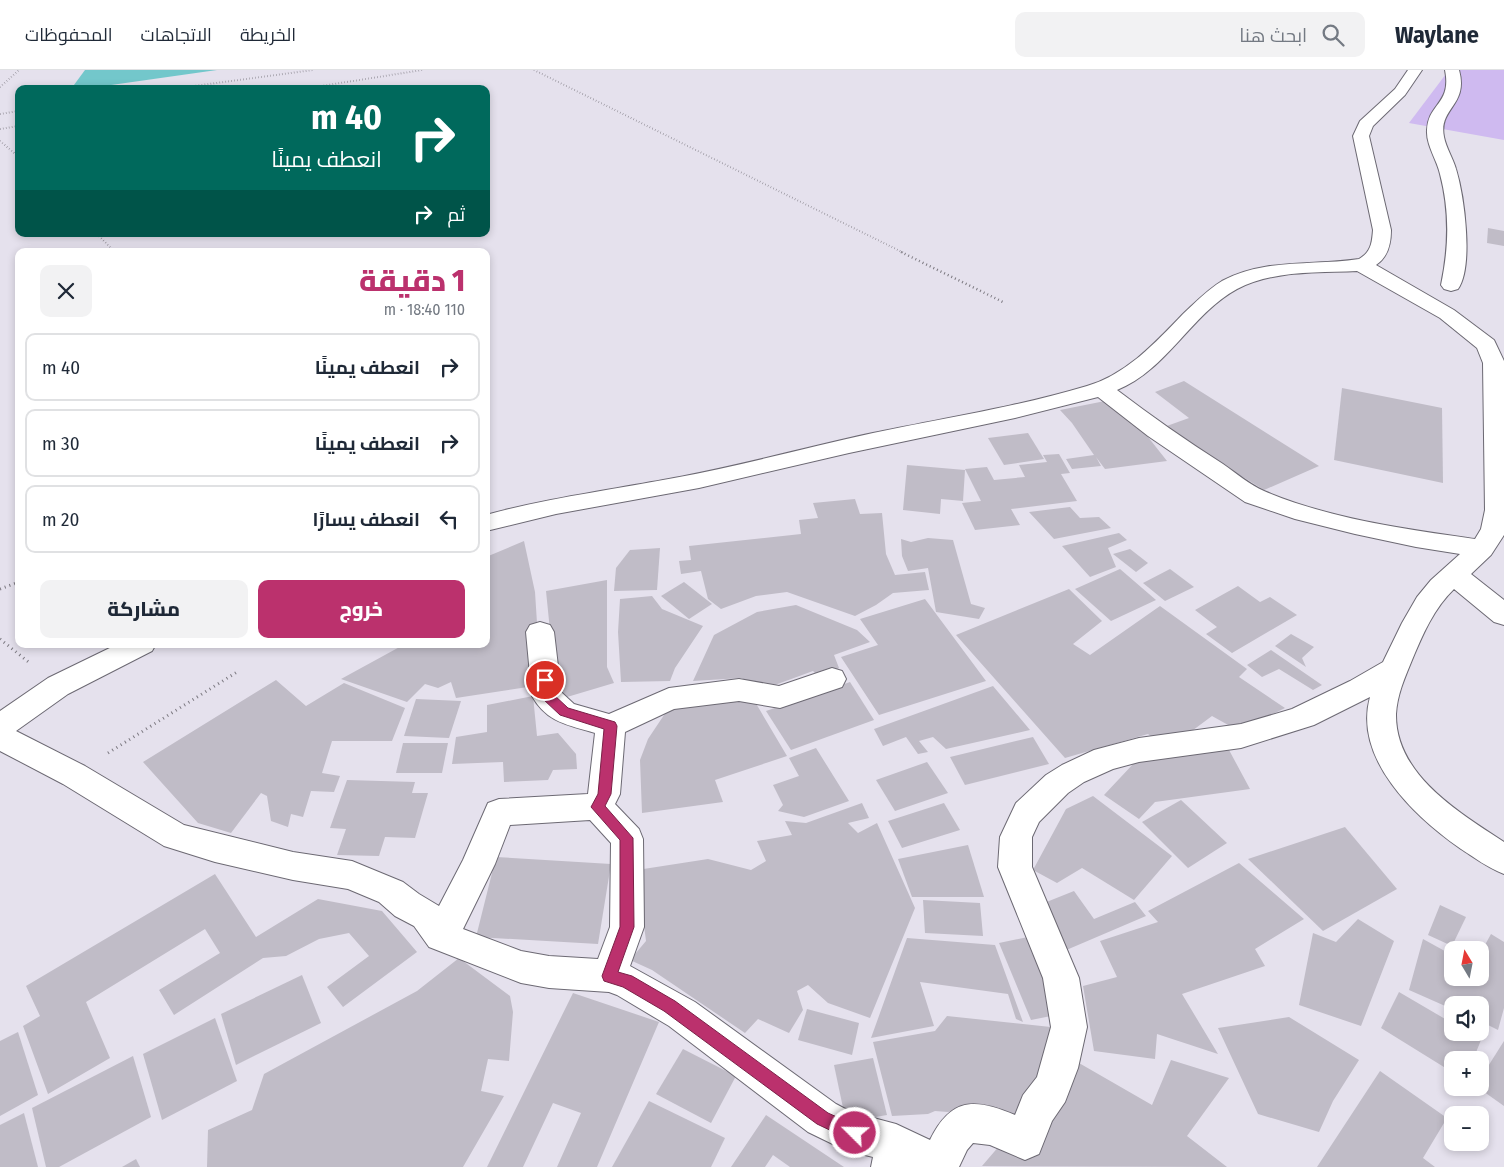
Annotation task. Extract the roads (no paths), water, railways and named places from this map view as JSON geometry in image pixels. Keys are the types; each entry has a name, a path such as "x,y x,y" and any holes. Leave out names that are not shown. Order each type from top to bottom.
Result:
{"street":[{"path":"490,522 570,503 674,486 864,442 1048,404 1102,389 1150,360 1217,294 1231,284 1269,272 1361,265 1371,260 1377,254 1380,247 1382,225 1361,136 1366,124 1400,92 1414,70"},
{"path":"1451,285 1456,259 1457,210 1453,187 1438,143 1435,128 1440,113 1454,92 1456,85 1452,70"},
{"path":"1361,265 1448,314 1479,340 1491,353 1494,363 1497,495 1495,528 1482,549 1440,588 1409,632 1384,696 1381,722 1388,750 1417,795 1448,822 1504,860"},
{"path":"1102,389 1156,431 1240,488 1260,498 1304,513 1355,526 1416,539 1482,549"},
{"path":"1454,574 1504,615"},
{"path":"540,632 547,696 564,712 611,726 669,699 738,690 780,697 832,679"},
{"path":"0,727 58,686 134,648"},
{"path":"0,737 74,775 175,836 215,848 293,866 352,875 390,892 407,905 426,915 441,936 521,967 549,972 609,976 626,981 682,1014 822,1118 894,1156 938,1167 957,1131 968,1123 982,1123 1025,1140 1037,1109 1051,1089 1065,1048 1069,1027 1064,992 1016,867 1015,838 1020,822 1027,810 1051,788 1076,770 1103,758 1132,751 1219,740 1293,720 1328,705 1394,669"},
{"path":"598,807 604,794 611,726"},
{"path":"441,936 478,864 499,812 598,807"},
{"path":"598,807 626,838 627,927 609,976"}],"water":[{"path":"85,70 217,70 111,85 74,85"}]}
